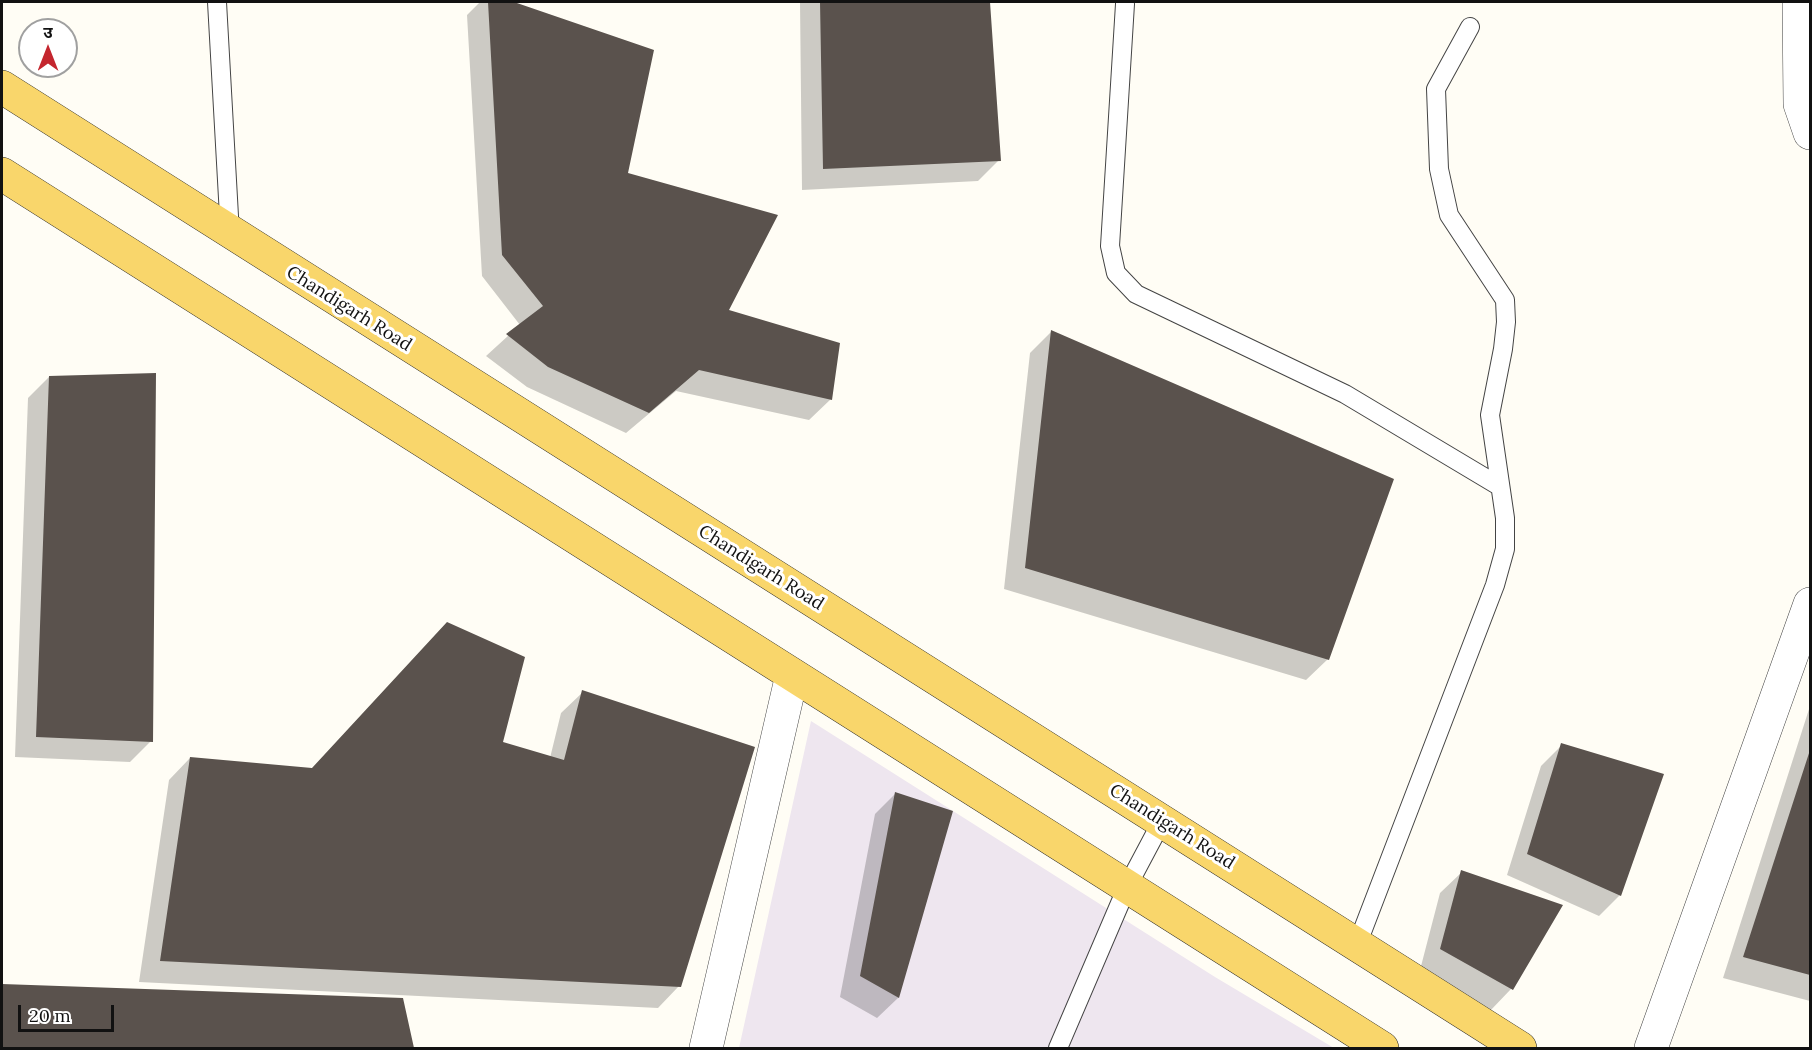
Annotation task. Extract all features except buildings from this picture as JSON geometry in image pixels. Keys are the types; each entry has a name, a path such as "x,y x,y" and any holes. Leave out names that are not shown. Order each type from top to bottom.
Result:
{"main road":[{"name":"Chandigarh Road","path":"2,87 230,234 1520,1048"},
{"path":"2,174 1382,1048"}],"street":[{"path":"1799,2 1800,104 1810,133"},
{"path":"1651,1048 1810,604"},
{"path":"706,1048 792,675"}],"lane":[{"path":"217,2 230,234"},
{"path":"1125,4 1110,246 1116,273 1136,294 1345,394 1499,486"},
{"path":"1357,945 1495,585 1505,549 1505,518 1490,415 1503,349 1506,322 1505,300 1449,215 1439,170 1436,89 1470,27"},
{"path":"1058,1048 1127,887 1162,821"}],"shaded area":[{"path":"811,721 1215,977 1334,1048 739,1048"}]}
